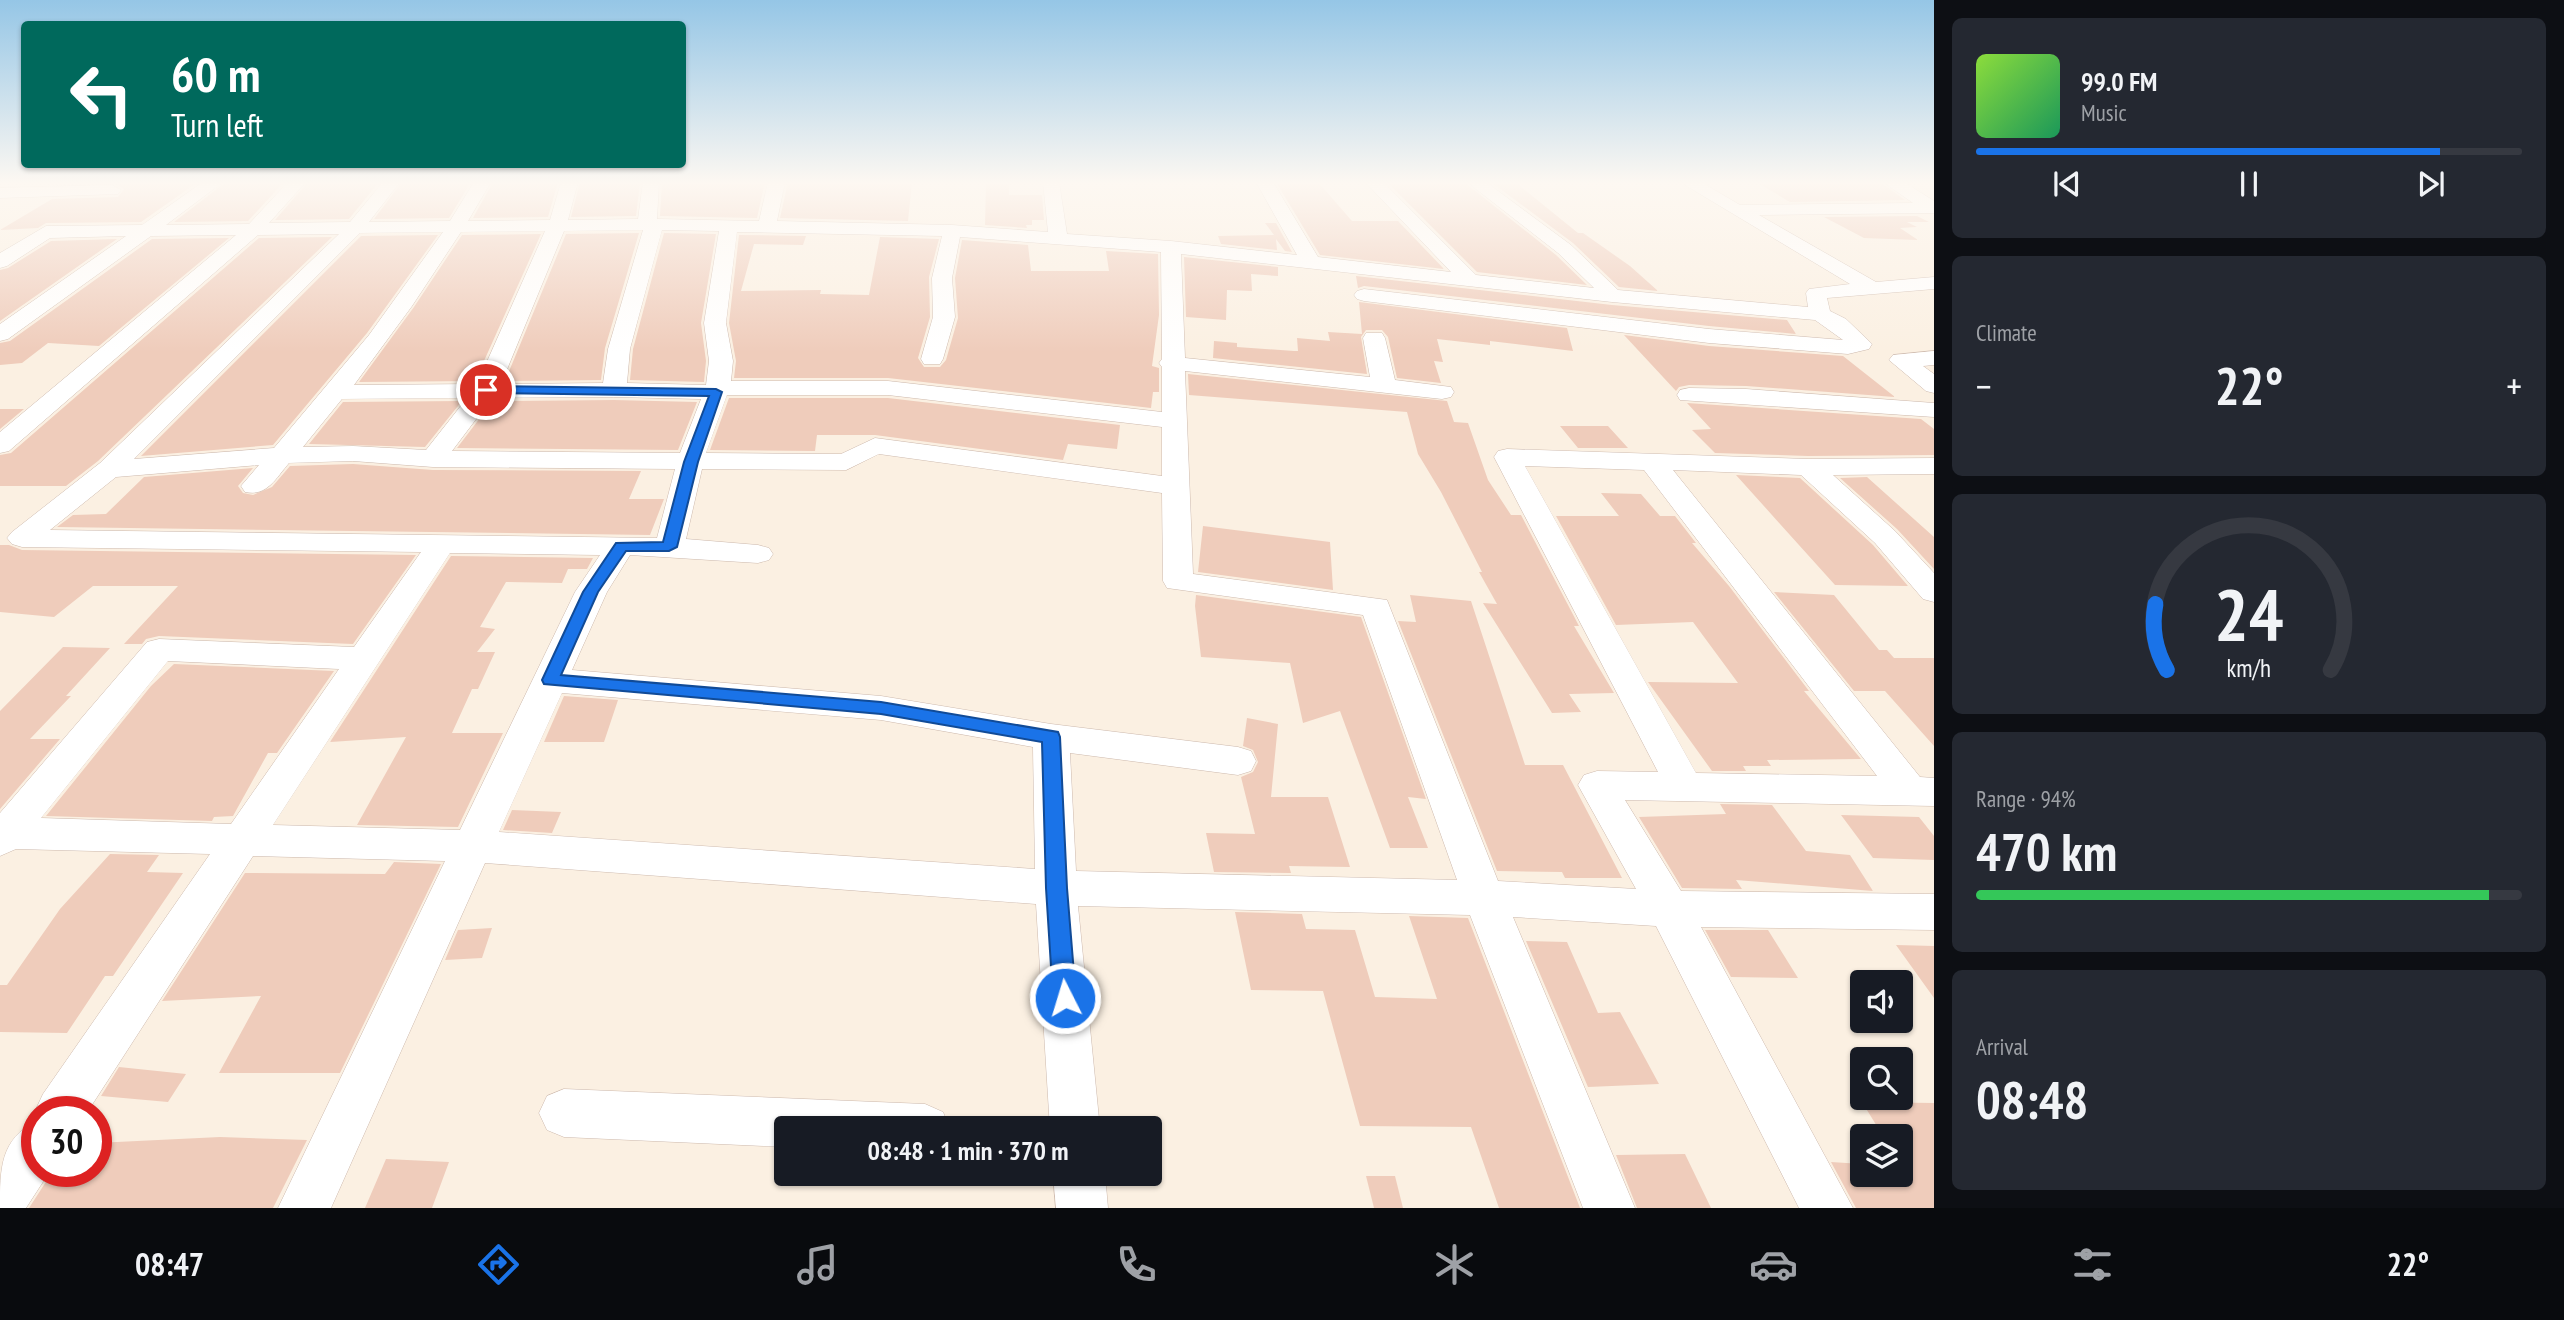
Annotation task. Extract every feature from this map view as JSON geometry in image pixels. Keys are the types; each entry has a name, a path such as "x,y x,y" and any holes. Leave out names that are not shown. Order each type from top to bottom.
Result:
{"street":[{"path":"0,262 36,238"},
{"path":"0,334 137,238"},
{"path":"0,445 243,238"},
{"path":"11,540 109,469 344,238"},
{"path":"254,486 334,392 448,238"},
{"path":"433,459 486,390 551,238"},
{"path":"614,390 620,349 647,238"},
{"path":"669,547 691,462 717,390 721,361 715,323 727,238"},
{"path":"932,359 944,317 942,278 950,238"},
{"path":"1063,238 1171,247 1612,296 1820,314 1838,324 1861,344 1849,347 1758,341 1364,295"},
{"path":"1297,238 1311,262"},
{"path":"1428,238 1469,280"},
{"path":"1548,238 1600,281 1612,296"},
{"path":"1786,238 1872,288"},
{"path":"1171,247 1171,363 1178,581 1376,607 1484,898 1609,1208"},
{"path":"1820,314 1816,293 1934,283"},
{"path":"1374,338 1384,386"},
{"path":"1934,358 1901,360 1934,386"},
{"path":"1171,363 1442,392"},
{"path":"334,392 888,388 1173,421"},
{"path":"1689,395 1746,396 1934,411"},
{"path":"109,469 280,457 402,455 433,459 846,462 875,446 1175,486"},
{"path":"1684,785 1507,457 1808,467 1934,466"},
{"path":"1652,462 1921,791"},
{"path":"1808,467 1885,537 1934,592"},
{"path":"11,540 621,546 758,554"},
{"path":"70,1096 442,543"},
{"path":"304,1208 590,592 621,546"},
{"path":"3,836 159,650 363,659"},
{"path":"551,680 881,708 1051,737 1238,761"},
{"path":"1051,737 1056,888 1074,1116"},
{"path":"1827,1208 1669,909 1597,785 1921,791"},
{"path":"3,836 474,846 1056,888 1484,898 1669,909 1934,912"},
{"path":"564,1113 774,1122"},
{"path":"0,1201 21,1170"},
{"path":"1080,1186 1082,1208"}],"building":[{"path":"229,238 99,346 48,343 22,363 0,365 0,343 10,341 152,239"},
{"path":"259,238 331,238 98,461 66,486 0,486 0,455 11,453"},
{"path":"359,238 436,238 367,333 273,445 141,456"},
{"path":"460,238 539,238 475,381 359,382"},
{"path":"564,238 637,238 605,348 601,380 505,381"},
{"path":"663,238 715,238 701,323 706,361 704,382 630,380 633,349"},
{"path":"739,238 805,238 803,245 754,244 741,291 821,290 820,294 869,295 880,238 939,239 929,277 930,317 918,358 924,367 940,367 946,360 958,318 955,278 962,240 1028,245 1031,271 1109,271 1106,251 1158,254 1159,315 1152,366 1159,368 1159,392 1153,392 1151,408 888,378 734,378 736,361 729,323"},
{"path":"1219,238 1284,238 1292,252 1285,251 1276,239 1277,250 1221,244"},
{"path":"1310,238 1415,238 1444,269 1320,255"},
{"path":"1443,238 1535,238 1587,285 1477,272"},
{"path":"1567,238 1591,238 1630,266 1658,291 1619,287"},
{"path":"1874,238 1916,238 1918,240"},
{"path":"117,239 0,321 0,270 8,268 51,241"},
{"path":"1184,257 1278,267 1278,276 1251,274 1252,291 1227,290 1226,320 1186,317"},
{"path":"1356,276 1612,305 1787,320 1796,334 1364,286 1358,288"},
{"path":"1359,302 1567,328 1573,351 1490,341 1490,345 1437,339 1443,362 1434,361 1441,383 1397,378 1388,337 1382,330 1366,330 1361,337 1367,374 1213,358 1214,341 1237,343 1237,347 1298,351 1297,338 1330,341 1328,332 1362,334"},
{"path":"1624,335 1709,346 1843,356 1895,397 1746,386 1689,385 1679,387 1676,391"},
{"path":"1188,374 1447,401 1454,422 1468,423 1488,480 1511,515 1521,515 1579,626 1574,626 1614,693 1569,694 1581,712 1552,713 1483,603 1497,604 1441,492 1418,454 1407,412 1189,395"},
{"path":"729,398 888,398 1120,425 1117,449 1068,444 1063,460 875,435 817,435 815,451 710,450"},
{"path":"462,401 425,447 309,444 343,402"},
{"path":"493,401 697,402 678,450 457,448"},
{"path":"1687,403 1921,419 1934,429 1934,455 1808,456 1715,453 1692,430 1711,429"},
{"path":"0,409 24,409 0,429"},
{"path":"1560,426 1608,426 1628,448 1578,448"},
{"path":"353,464 433,470 641,471 629,499 664,499 650,535 57,527 73,515 106,514 144,477 253,468 238,486 243,493 253,495 272,487 290,466"},
{"path":"1736,475 1800,478 1873,545 1908,586 1835,585"},
{"path":"1867,477 1934,537 1934,569 1897,529 1840,478"},
{"path":"1601,493 1641,494 1660,516 1675,516 1696,543 1692,543 1729,586 1809,691 1804,691 1861,759 1767,760 1771,766 1743,766 1746,771 1712,771 1648,682 1738,683 1693,622 1616,625 1556,516 1619,516"},
{"path":"1203,526 1330,542 1333,590 1198,572"},
{"path":"0,545 22,550 416,555 353,644 159,636 146,639 142,644 124,644 178,586 93,586 54,617 0,612"},
{"path":"451,556 593,558 587,569 568,569 562,583 506,582 480,627 495,629 477,652 495,652 478,689 472,689 452,733 503,733 458,827 357,825 406,737 330,742"},
{"path":"1774,592 1834,595 1879,650 1887,650 1894,658 1934,658 1934,746 1885,691 1854,691"},
{"path":"1196,595 1361,617 1426,799 1408,797 1428,848 1390,848 1340,711 1303,723 1290,663 1201,657"},
{"path":"1410,595 1471,601 1525,765 1563,765 1622,878 1565,878 1562,872 1497,871 1398,621 1416,622"},
{"path":"63,647 110,648 66,696 71,696 30,739 60,739 0,809 0,711"},
{"path":"174,664 334,671 277,753 268,753 233,816 214,817 212,821 46,816 151,686"},
{"path":"564,696 618,700 604,742 544,742"},
{"path":"1247,718 1278,724 1271,797 1328,797 1350,867 1289,866 1291,873 1214,872 1206,833 1255,834 1241,777 1253,772 1258,762 1253,750 1243,746"},
{"path":"1720,804 1772,805 1806,851 1850,855 1873,891 1736,880 1742,889 1682,888 1639,817 1726,814"},
{"path":"512,810 561,812 552,833 503,830"},
{"path":"1841,815 1919,817 1934,836 1934,860 1873,858"},
{"path":"110,854 159,855 147,872 183,873 113,976 105,976 67,1033 0,1032 0,985 7,985 60,909"},
{"path":"394,862 441,864 340,1073 219,1073 261,996 162,1001 245,873 385,874"},
{"path":"1235,912 1302,914 1306,929 1355,930 1375,997 1437,999 1409,916 1468,918 1580,1208 1499,1208 1471,1127 1360,1126 1323,991 1251,990"},
{"path":"492,928 482,958 445,960 458,930"},
{"path":"1705,930 1768,930 1798,978 1731,977"},
{"path":"1526,941 1567,942 1598,1013 1620,1012 1659,1084 1588,1087"},
{"path":"1896,945 1934,946 1934,998"},
{"path":"119,1067 186,1074 168,1102 101,1096"},
{"path":"1913,1103 1934,1103 1934,1208 1856,1208 1831,1162 1850,1163 1850,1187 1913,1187 1913,1124 1876,1124 1867,1110 1913,1110"},
{"path":"220,1137 307,1140 273,1208 29,1208 43,1187 112,1187 112,1142"},
{"path":"1685,1154 1711,1208 1637,1208 1616,1155"},
{"path":"386,1159 449,1162 432,1208 365,1208"},
{"path":"1366,1176 1395,1176 1403,1208 1374,1208"}],"route":[{"path":"486,390 716,392 691,462 669,547 621,546 590,592 551,680 881,708 1051,737 1056,888 1065,998"}]}
